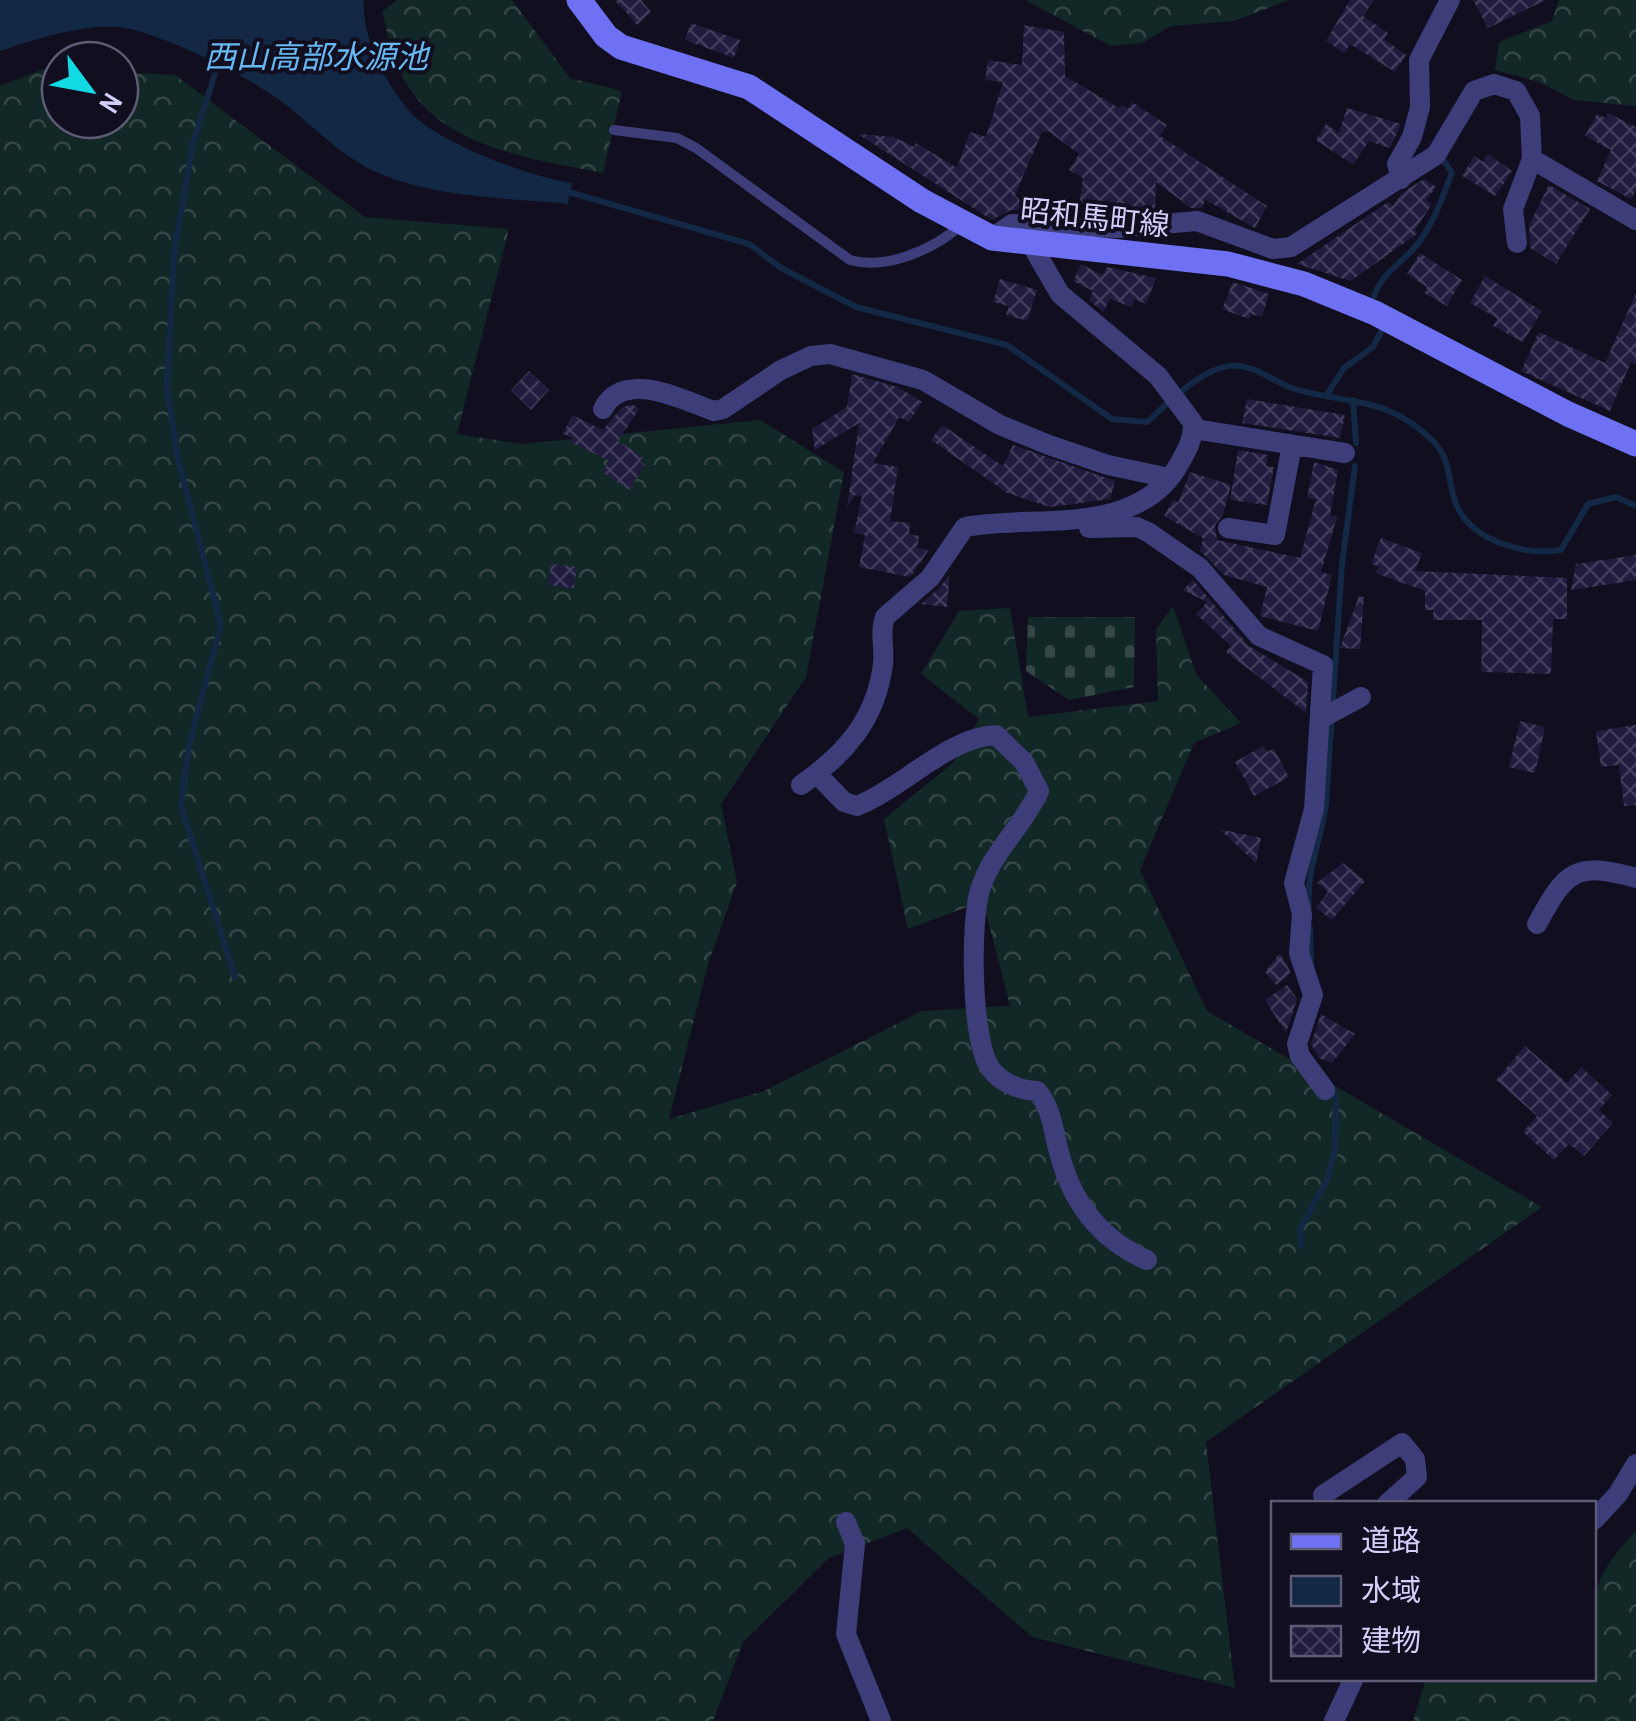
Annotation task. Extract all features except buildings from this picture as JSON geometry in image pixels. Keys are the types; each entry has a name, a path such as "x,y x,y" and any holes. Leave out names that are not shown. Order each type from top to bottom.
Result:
{"main road":[{"name":"昭和馬町線","path":"579,0 606,36 621,47 749,87 962,224 992,238 1228,264 1304,284 1375,313 1568,414 1636,444"}],"street":[{"path":"1401,179 1397,164 1412,137 1420,106 1420,60 1450,0"},
{"path":"992,238 1012,224 1118,228 1198,221 1273,249 1291,247 1436,155 1474,91 1494,84 1516,90 1530,116 1532,159 1513,209 1517,243"},
{"path":"1532,159 1636,220"},
{"path":"1031,244 1060,294 1118,338 1174,398 1194,429 1189,448 1158,490 1103,516 1052,522 1022,519 965,527 930,578 884,617 884,661 867,718 853,742 809,780 844,802 858,806 896,788 954,745 996,734 1024,762 1039,790 1029,814 996,853 979,892 976,990 980,1040 990,1068 1016,1090 1037,1091 1050,1106 1063,1165 1094,1227 1118,1247 1147,1260"},
{"path":"603,408 616,395 651,388 714,411 723,409 782,370 810,356 830,354 923,380 1000,425 1048,445 1108,465 1170,478"},
{"path":"1194,429 1345,453"},
{"path":"1228,528 1274,535 1292,444"},
{"path":"1052,522 1073,529 1137,527 1176,551 1216,585 1259,636 1323,665 1314,809 1294,883 1302,914 1299,953 1313,995 1300,1024 1297,1044 1300,1056 1325,1090"},
{"path":"1322,718 1353,702"},
{"path":"1537,924 1561,881 1588,869 1636,878"},
{"path":"1322,1495 1402,1443 1415,1459 1417,1477 1389,1501"},
{"path":"1596,1518 1618,1494 1636,1464"},
{"path":"846,1522 855,1544 846,1634 881,1721"},
{"path":"1334,1721 1353,1681"}],"lane":[{"path":"614,130 677,138 696,148 850,260 871,266 929,245 962,224"}],"green space":[{"path":"397,0 512,0 570,78 622,91 603,173 484,144 433,114 412,93 392,52 382,12"},
{"path":"1025,0 1289,0 1234,21 1171,26 1142,43 1111,46"},
{"path":"1559,0 1636,0 1636,106 1574,100 1539,82 1495,70 1499,42 1552,21"},
{"path":"40,71 40,140 140,140 140,73 175,75 365,217 509,229 457,434 522,444 760,420 844,472 806,677 721,804 737,882 708,964 669,1119 764,1091 922,1011 1010,1006 983,901 908,929 884,819 954,762 979,719 921,674 959,611 1010,608 1028,717 1158,701 1156,629 1173,606 1196,674 1241,723 1194,743 1140,870 1207,1011 1542,1207 1206,1442 1235,1688 1032,1637 907,1528 829,1558 743,1642 713,1721 0,1721 0,86"},
{"path":"1028,617 1135,617 1134,687 1069,700 1026,671"},
{"path":"1636,1531 1636,1721 1413,1721 1425,1681 1596,1681 1596,1594 1619,1550"}],"water":[{"name":"西山高部水源池","path":"0,0 364,0 373,49 410,112 435,132 472,151 536,175 572,183 568,204 452,193 386,176 346,154 252,82 182,47 138,31 106,26 76,30 0,51"}],"waterway":[{"path":"218,64 193,143 174,253 167,388 178,459 221,625 189,745 181,806 235,977"},
{"path":"1374,296 1432,221 1452,173 1444,161"},
{"path":"565,191 749,244 781,268 856,307 1007,345 1112,419 1147,422 1195,381 1228,366 1253,369 1304,392 1389,411 1418,428 1439,448 1463,517 1486,536 1516,548 1561,550 1588,504 1616,497 1636,506"},
{"path":"1326,396 1344,368 1373,347 1382,330"},
{"path":"1353,400 1356,443"},
{"path":"1309,906 1310,880 1326,803 1342,564 1355,466"},
{"path":"1310,928 1311,966"},
{"path":"1301,1246 1300,1229 1328,1178 1335,1149 1336,1098 1332,1089"}]}
